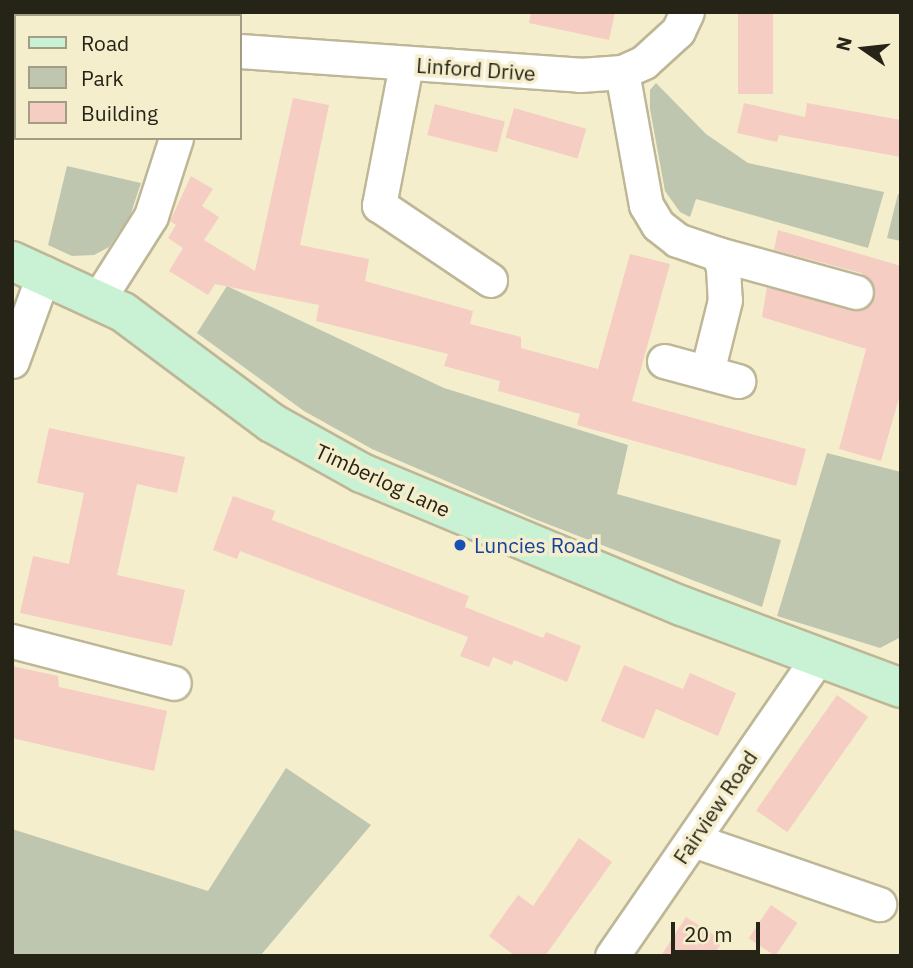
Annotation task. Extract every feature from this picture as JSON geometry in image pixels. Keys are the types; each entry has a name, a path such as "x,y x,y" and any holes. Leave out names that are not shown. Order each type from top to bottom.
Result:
{"main road":[{"name":"Timberlog Lane","path":"28,267 99,298 151,330 272,423 362,473 682,606 901,688"}],"street":[{"name":"Linford Drive","path":"242,51 406,65 580,75 622,72 661,48 678,31 687,12"},
{"path":"406,65 379,205 490,280"},
{"path":"622,72 646,205 658,225 677,240 856,292"},
{"path":"99,298 152,216 175,140"},
{"path":"707,372 725,300 719,254"},
{"path":"12,361 28,267"},
{"path":"664,361 738,381"},
{"path":"12,641 174,683"},
{"name":"Fairview Road","path":"612,956 818,657"},
{"path":"693,840 879,904"}],"green space":[{"path":"656,83 706,134 748,163 884,192 868,248 696,199 690,217 680,212 665,191 650,109 650,90"},
{"path":"67,166 141,183 130,216 109,247 94,255 72,256 48,245"},
{"path":"898,194 901,195 901,241 887,238"},
{"path":"227,286 444,388 628,445 617,494 781,540 762,607 532,518 372,449 304,411 197,333"},
{"path":"827,453 901,472 901,637 880,648 777,616"},
{"path":"286,768 371,825 260,956 12,956 12,829 208,891"}],"building":[{"path":"531,12 615,12 609,40 529,23"},
{"path":"738,12 773,12 773,94 738,94"},
{"path":"293,98 329,105 300,245 369,259 365,281 473,311 470,324 521,337 521,348 598,369 630,254 670,264 632,401 806,449 796,486 577,425 580,414 498,391 500,381 444,366 448,354 316,321 319,305 215,284 208,295 169,271 183,248 168,238 176,225 170,221 191,176 213,189 202,206 219,217 204,240 255,271"},
{"path":"744,103 805,117 807,103 901,120 901,157 779,135 777,142 737,133"},
{"path":"435,104 505,121 497,152 427,135"},
{"path":"514,108 586,129 578,158 505,138"},
{"path":"778,230 901,266 901,391 881,461 839,449 866,349 762,317 767,287 860,311 874,298 874,287 861,273 774,250"},
{"path":"49,428 185,457 177,493 137,484 117,575 185,590 172,646 20,613 33,556 69,564 84,493 37,483"},
{"path":"233,496 275,511 272,520 469,596 465,607 543,638 546,632 581,646 567,682 514,660 512,665 493,657 489,667 460,656 468,637 240,551 237,559 213,550"},
{"path":"624,665 683,689 690,673 736,693 718,736 656,709 644,739 601,721"},
{"path":"12,666 58,676 59,687 167,711 154,771 12,738"},
{"path":"837,695 868,717 787,832 756,811"},
{"path":"579,838 612,862 545,956 515,956 489,936 518,895 533,906"},
{"path":"771,905 798,923 775,956 749,938"},
{"path":"686,917 723,941 713,956 661,956"}],"place":[{"name":"Luncies Road","path":"460,545"}]}
